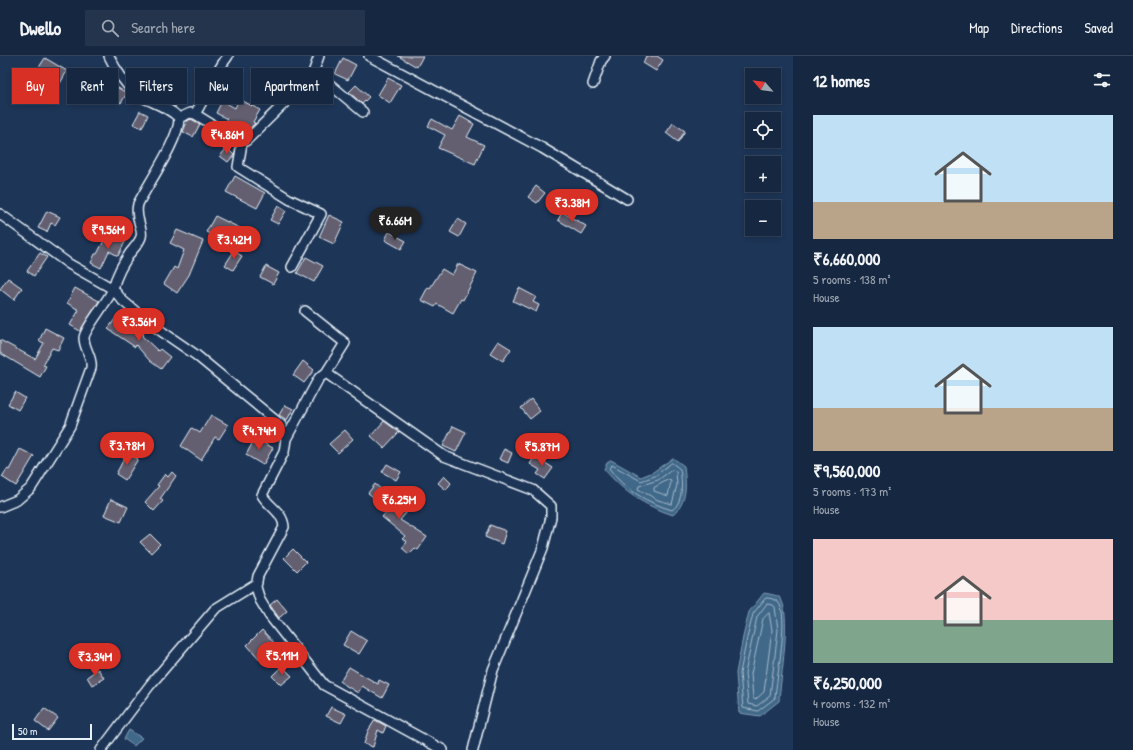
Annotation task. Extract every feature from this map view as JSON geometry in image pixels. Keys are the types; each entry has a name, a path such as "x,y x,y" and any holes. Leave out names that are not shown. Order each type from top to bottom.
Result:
{"street":[{"path":"0,507 17,500 31,488 70,426 92,368 92,358 85,345 85,333 109,297 115,279 123,264 141,238 142,230 137,220 136,212 138,204 178,130 179,118 174,113 138,95 127,83 109,56"},
{"path":"195,114 215,75 228,56"},
{"path":"315,68 319,56"},
{"path":"369,56 542,148 627,200"},
{"path":"593,84 601,60 605,56"},
{"path":"333,87 363,112"},
{"path":"284,104 242,144 238,167 289,199 321,214 292,267"},
{"path":"179,118 190,113 195,114 242,144"},
{"path":"0,214 69,264 112,289 123,301 148,322 196,355 273,417 281,425 286,439"},
{"path":"305,311 345,343 326,373 319,378 286,439 284,452 262,494 266,502 280,514 284,520 284,527 258,576 256,588 260,600 269,615 324,685 443,750"},
{"path":"326,373 444,456 534,490 551,506 551,517 543,548 493,670 473,750"},
{"path":"101,750 150,685 215,609 257,583"}],"water":[{"path":"673,458 684,466 685,492 684,499 678,510 673,515 653,507 635,497 619,485 604,469 607,463 611,460 641,477 653,472"},
{"path":"764,593 779,597 783,604 785,616 785,646 779,701 760,716 739,713 736,673 749,612"},
{"path":"129,730 142,738 134,746 124,739"}],"building":[{"path":"398,56 423,56 417,67"},
{"path":"646,56 657,56 663,60 656,71 643,63"},
{"path":"45,58 67,71 59,85 59,68 39,68"},
{"path":"343,58 356,65 348,80 335,74"},
{"path":"388,78 401,85 390,103 378,95"},
{"path":"356,85 369,97 362,104 349,92"},
{"path":"118,88 126,92 121,103 118,101"},
{"path":"243,101 260,110 253,122 255,123 244,135 225,121 227,119 216,113 220,104 228,104 235,108 237,104 243,104"},
{"path":"169,104 177,104 175,107"},
{"path":"140,111 148,115 142,128 133,124"},
{"path":"460,116 474,124 467,137 484,145 475,164 438,148 445,135 428,126 432,119 452,130"},
{"path":"191,119 200,124 193,137 183,132 187,121"},
{"path":"673,123 685,131 678,142 666,133"},
{"path":"227,148 234,155 228,162 220,156"},
{"path":"235,176 265,193 257,208 226,192"},
{"path":"536,186 545,193 537,203 528,197"},
{"path":"278,206 286,211 278,224 270,220"},
{"path":"47,211 60,217 55,225 51,223 47,232 38,228"},
{"path":"562,212 586,226 581,234 558,220"},
{"path":"329,215 344,222 334,244 319,237"},
{"path":"215,216 248,232 239,250 206,232"},
{"path":"458,219 466,224 459,237 450,232"},
{"path":"177,230 203,241 189,275 177,293 164,284 174,267 177,269 184,250 170,243"},
{"path":"389,232 406,241 401,249 385,240"},
{"path":"108,233 125,242 118,256 109,251 101,268 91,263"},
{"path":"234,251 242,256 233,270 225,265"},
{"path":"40,253 47,257 34,276 27,271"},
{"path":"306,257 323,266 314,282 297,273"},
{"path":"458,264 477,273 463,300 461,299 453,313 437,304 435,307 421,300 428,287 430,288 442,269 452,275"},
{"path":"266,266 279,273 273,284 260,277"},
{"path":"8,278 22,288 14,300 0,289"},
{"path":"75,288 99,301 80,331 70,325 79,310 67,303"},
{"path":"519,288 536,297 533,302 539,305 536,312 513,301"},
{"path":"117,316 144,334 142,336 158,351 160,349 170,357 161,369 150,361 136,345 135,347 108,329"},
{"path":"45,328 64,338 58,350 52,348 43,365 46,366 40,377 0,353 0,340 35,359 44,343 39,341"},
{"path":"498,341 511,349 503,361 490,353"},
{"path":"303,361 314,370 304,383 293,375"},
{"path":"15,392 25,398 18,410 8,404"},
{"path":"531,399 540,411 530,419 521,408"},
{"path":"285,405 293,409 287,420 279,415"},
{"path":"211,415 228,425 219,439 215,437 201,460 181,446 192,428 200,433"},
{"path":"384,421 399,432 384,448 371,436"},
{"path":"453,426 466,432 456,452 443,446"},
{"path":"345,430 353,439 338,453 329,444"},
{"path":"255,438 273,448 263,465 246,455"},
{"path":"20,449 34,456 16,486 2,477 7,469 9,470"},
{"path":"504,449 512,453 508,463 499,459"},
{"path":"127,453 138,459 125,480 116,474"},
{"path":"535,456 553,468 545,479 537,474 540,470 530,464"},
{"path":"387,464 401,472 396,480 382,472"},
{"path":"172,472 176,476 160,499 163,501 154,511 145,502 159,486 157,485 165,474 168,477"},
{"path":"444,476 451,483 446,490 438,483"},
{"path":"375,484 407,512 400,520 427,537 418,550 415,548 409,554 402,548 407,542 402,539 405,536 382,517 389,509 368,493"},
{"path":"111,499 128,507 121,522 104,515"},
{"path":"490,525 506,531 502,544 485,537"},
{"path":"150,534 160,544 151,553 140,542"},
{"path":"293,549 306,562 297,571 284,558"},
{"path":"277,599 287,611 279,618 270,605"},
{"path":"262,630 279,648 263,663 247,645"},
{"path":"351,631 367,641 359,654 343,645"},
{"path":"282,666 292,676 281,685 272,676"},
{"path":"349,667 378,684 379,680 389,685 382,698 362,686 358,693 340,682"},
{"path":"98,669 104,678 92,685 87,677"},
{"path":"331,707 346,714 341,723 326,716"},
{"path":"44,708 58,718 48,731 35,721"},
{"path":"375,720 386,726 383,733 378,730 373,747 364,744 368,731"}]}
